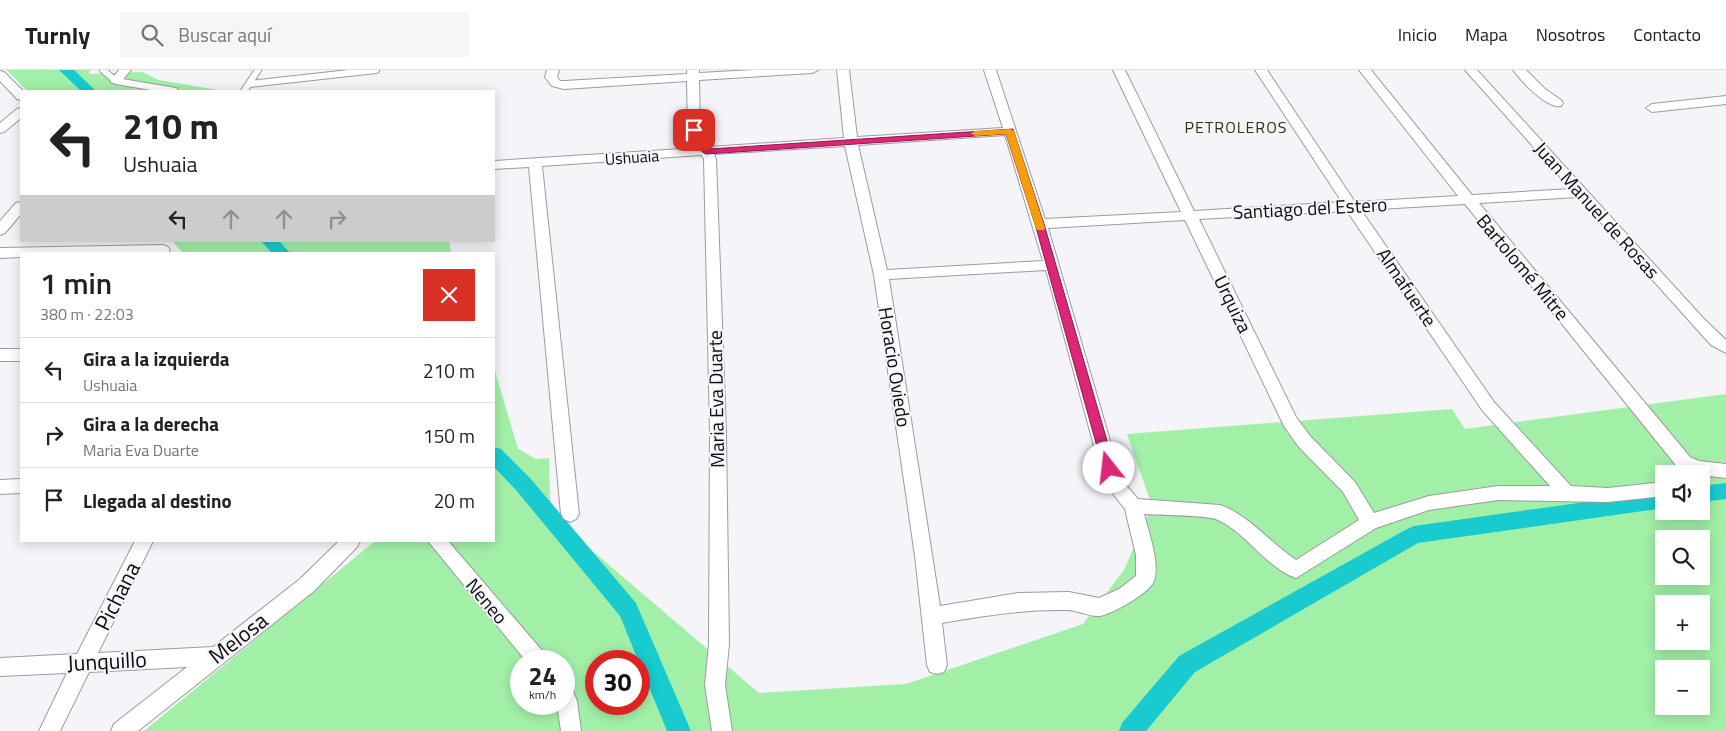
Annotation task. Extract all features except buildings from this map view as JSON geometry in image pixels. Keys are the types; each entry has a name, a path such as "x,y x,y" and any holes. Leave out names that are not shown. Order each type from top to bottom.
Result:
{"street":[{"path":"116,82 125,70"},
{"path":"553,70 551,77 556,84 564,85 693,73 812,70"},
{"name":"Horacio Oviedo","path":"843,70 851,142 881,276 937,665"},
{"path":"931,616 1018,602 1068,601 1100,607 1126,595 1145,580 1145,555 1132,506 1119,489 1109,468 1040,224 990,70"},
{"name":"Urquiza","path":"1119,70 1290,421 1304,441 1349,487 1370,522"},
{"name":"Almafuerte","path":"1261,70 1351,206 1488,406 1567,493"},
{"name":"Bartolomé Mitre","path":"1365,70 1682,465"},
{"name":"Juan Manuel de Rosas","path":"1471,70 1699,323 1716,341 1726,347"},
{"path":"1519,70 1541,92 1557,103"},
{"name":"Maria Eva Duarte","path":"693,73 694,130 697,139 710,159 718,432 719,644 714,685 722,731"},
{"path":"1,75 20,95"},
{"path":"1652,108 1726,100"},
{"path":"0,129 20,113"},
{"name":"Ushuaia","path":"495,166 1010,131"},
{"path":"535,163 570,514"},
{"name":"Santiago del Estero","path":"1040,224 1580,193"},
{"path":"0,230 20,207"},
{"path":"32,252 161,248"},
{"path":"0,253 20,252"},
{"path":"881,276 1051,265"},
{"path":"0,355 20,355"},
{"path":"1710,469 1726,471"},
{"path":"0,486 20,486"},
{"path":"1132,506 1220,512 1240,526 1276,557 1296,570 1370,522 1439,502 1498,493 1608,495 1655,490"},
{"name":"Pichana","path":"49,731 143,542"},
{"name":"Melosa","path":"121,731 214,656 307,585 350,542"},
{"name":"Neneo","path":"438,542 529,650"},
{"name":"Junquillo","path":"0,667 214,656"},
{"path":"570,715 572,731"}],"lane":[{"path":"103,70 116,82 168,90"},
{"path":"245,90 258,70"},
{"path":"250,84 376,70"}],"green space":[{"path":"7,70 90,70 89,74 142,72 159,80 218,90 26,90"},
{"path":"173,242 449,242 451,252 182,252"},
{"path":"495,371 518,449 536,459 549,458 550,502 582,542 759,693 906,684 1083,624 1124,570 1152,506 1127,434 1452,409 1465,429 1726,394 1726,731 144,731 374,542 495,542"}],"waterway":[{"path":"66,70 88,90"},
{"path":"270,242 281,252"},
{"path":"495,456 523,484 628,610 679,731"},
{"path":"1710,493 1726,491"},
{"path":"1131,731 1187,664 1414,535 1655,500"}],"slow traffic":[{"path":"975,133 1010,131 1041,228"}],"district":[{"name":"PETROLEROS","path":"1236,127"}],"route":[{"path":"694,130 697,139 706,152 1010,131 1040,224 1109,468"}]}
